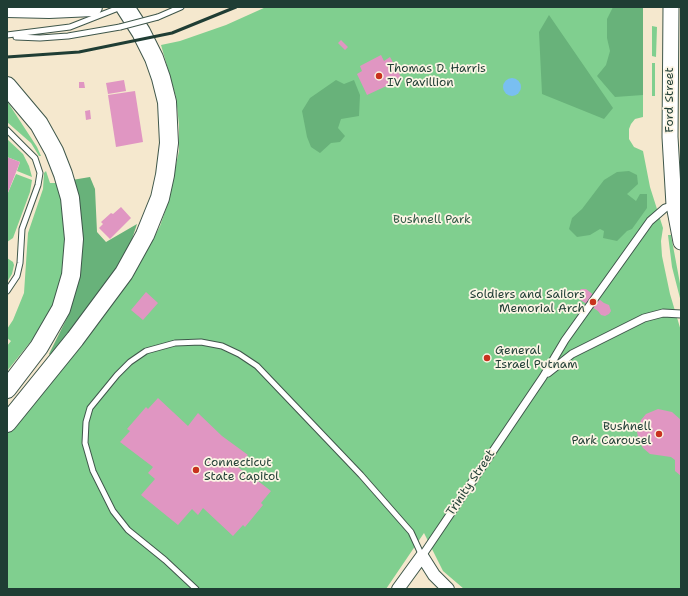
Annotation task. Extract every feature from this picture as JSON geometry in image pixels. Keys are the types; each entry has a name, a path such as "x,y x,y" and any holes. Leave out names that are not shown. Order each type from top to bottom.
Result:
{"highway":[{"path":"7,8 109,9 141,32 154,58 166,98 169,143 165,175 160,198 145,235 127,268 71,345 7,423"},
{"path":"7,86 39,124 54,151 68,188 74,223 72,268 64,301 46,338 7,389"}],"main road":[{"name":"Ford Street","path":"671,7 670,137 675,211 681,242"}],"street":[{"name":"Trinity Street","path":"398,589 543,377 565,340 650,221 665,208 675,211"},
{"name":"Trinity Street","path":"543,377 572,354 644,318 663,314 681,314"},
{"path":"422,556 434,575 448,589"}],"lane":[{"path":"7,35 58,29 109,9 121,7"},
{"path":"7,35 53,37 120,27 158,17 181,7"},
{"path":"7,130 35,158 40,173 38,184 22,229 20,263 17,276 7,291"},
{"path":"196,589 165,560 128,530 113,511 93,471 85,443 86,422 90,408 117,375 130,362 146,352 175,343 200,342 222,346 239,354 257,366 355,469 410,532 422,556"}],"green space":[{"name":"Bushnell Park","path":"266,7 643,7 643,117 635,119 631,124 629,129 629,139 634,147 643,151 650,187 663,228 661,241 662,256 670,294 681,331 681,589 464,589 443,571 424,533 386,589 7,589 7,432 116,299 148,249 160,226 167,206 179,151 179,125 176,97 161,45 180,41 226,25"},
{"path":"613,7 643,7 643,95 615,97 597,76 606,65 610,51 607,38 607,19"},
{"path":"549,15 613,108 604,119 542,94 539,32"},
{"path":"652,26 657,27 656,57 652,56"},
{"path":"652,63 655,63 655,96 652,96"},
{"path":"336,80 344,84 354,80 360,95 359,116 341,119 338,128 345,136 340,142 331,143 320,153 311,147 307,137 302,111 310,98"},
{"path":"7,101 37,147 41,156 39,156 31,143 7,122"},
{"path":"7,139 23,154 29,166 32,177 17,171 20,162 7,157"},
{"path":"46,171 50,183 57,183 63,205 66,244 63,272 51,311 36,335 7,371 7,346 11,341 7,338 7,329 13,320 24,293 28,233 43,189 44,173"},
{"path":"629,171 637,175 638,184 627,194 636,201 640,194 647,194 647,208 632,229 627,231 617,241 603,238 604,231 600,229 590,235 577,237 569,229 572,218 582,209 604,180 617,172"},
{"path":"16,174 32,180 30,192 13,238 7,242 7,195"},
{"path":"90,177 95,189 97,232 106,242 137,224 128,251 111,278 52,357 49,354 68,316 74,294 72,180"},
{"path":"668,235 671,235 681,289 681,302 672,267"},
{"path":"7,258 13,262 14,265 12,274 7,282"}],"water":[{"path":"512,78 518,81 521,87 518,93 512,96 506,93 503,87 506,81"}],"building":[{"path":"341,40 348,47 345,50 338,43"},
{"name":"Thomas D. Harris IV Pavillion","path":"381,55 384,61 390,57 401,77 395,82 367,95 357,74 362,71 360,66"},
{"path":"124,80 126,91 108,94 106,83"},
{"path":"79,82 84,82 85,88 79,88"},
{"path":"135,91 143,142 116,147 108,95"},
{"path":"90,110 91,119 86,120 85,111"},
{"path":"7,157 20,162 7,195"},
{"path":"121,207 131,218 110,239 99,228 103,224 101,222"},
{"name":"Soldiers and Sailors Memorial Arch","path":"581,289 586,289 604,303 609,305 611,311 609,314 605,316 601,315 598,311 579,299 577,294"},
{"path":"146,292 158,303 143,320 131,310"},
{"name":"Connecticut State Capitol","path":"158,398 188,426 198,413 222,436 248,455 237,466 256,483 258,481 271,491 261,503 263,505 245,527 243,525 233,536 203,508 198,515 192,509 178,525 141,495 155,479 148,473 153,467 120,442 130,431 127,429 146,407 148,409"},
{"name":"Bushnell Park Carousel","path":"658,409 672,412 681,420 681,476 675,471 675,460 671,457 650,454 643,448 639,441 637,432 641,420 646,414"}],"railway":[{"path":"7,57 79,52 172,33 236,7"}],"place":[{"name":"Thomas D. Harris IV Pavillion","path":"379,76"},
{"name":"Soldiers and Sailors Memorial Arch","path":"593,302"},
{"name":"General Israel Putnam","path":"487,358"},
{"name":"Bushnell Park Carousel","path":"659,434"},
{"name":"Connecticut State Capitol","path":"196,470"}]}
